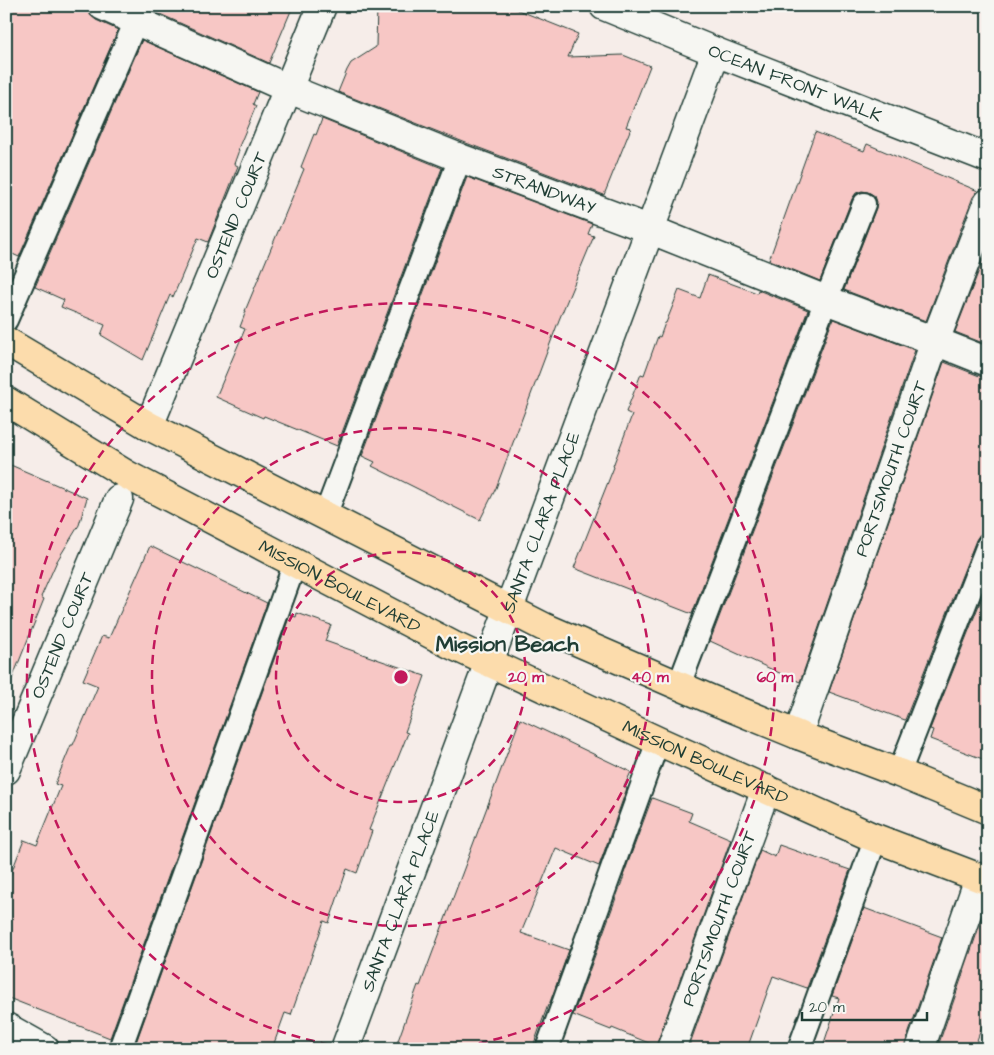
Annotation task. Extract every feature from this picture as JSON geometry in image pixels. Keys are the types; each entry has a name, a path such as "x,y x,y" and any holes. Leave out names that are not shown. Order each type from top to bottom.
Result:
{"main road":[{"path":"6,341 148,426 544,627 798,735 899,773 988,810"},
{"name":"MISSION BOULEVARD","path":"6,402 127,474 452,645 766,789 876,837 983,880"}],"street":[{"name":"STRANDWAY","path":"103,6 289,89 460,158 649,229 988,362"},
{"name":"OSTEND COURT","path":"148,426 322,6"},
{"name":"OCEAN FRONT WALK","path":"604,6 716,52 988,158"},
{"name":"SANTA CLARA PLACE","path":"345,1049 716,52"},
{"name":"PORTSMOUTH COURT","path":"798,735 935,341 988,203"},
{"name":"OSTEND COURT","path":"6,770 119,499"},
{"name":"PORTSMOUTH COURT","path":"671,1049 766,789"},
{"path":"920,1049 983,880"},
{"path":"6,1027 45,1049"}],"lane":[{"path":"6,320 136,21"},
{"path":"325,516 460,158"},
{"path":"679,685 864,204"},
{"path":"899,773 988,545"},
{"path":"120,1049 295,563"},
{"path":"547,1049 658,741"},
{"path":"798,1049 876,837"}],"building":[{"path":"6,6 88,6 90,15 96,20 118,30 19,257 6,251"},
{"path":"142,6 293,6 269,63"},
{"path":"377,6 508,6 578,34 568,57 623,55 650,66 626,127 631,128 604,195 338,92 351,63 376,47"},
{"path":"142,40 258,92 253,104 256,106 238,149 234,164 238,166 208,242 198,238 173,297 170,295 143,360 101,335 105,325 61,307 64,300 35,287"},
{"path":"322,119 442,168 337,446 264,416 263,418 216,397 245,329 240,327 245,311 304,169 301,167"},
{"path":"815,132 864,151 867,144 978,191 973,197 926,321 844,290 876,208 875,196 868,192 856,193 852,199 820,281 769,260"},
{"path":"467,177 592,224 588,234 594,236 559,320 496,488 480,520 372,466 375,462 362,456"},
{"path":"988,247 988,345 955,332"},
{"path":"708,275 757,293 758,290 808,310 692,614 574,568 614,467 632,415 626,412 641,374 644,375 658,336 660,337 679,290 700,298"},
{"path":"833,319 915,350 800,682 710,641"},
{"path":"944,362 982,377 988,377 988,532 980,534 976,540 905,720 829,692"},
{"path":"6,463 87,498 79,525 57,561 41,597 44,599 8,689 6,689"},
{"path":"150,546 267,603 110,1038 6,997 6,886 24,840 37,845 61,786 55,784 98,686 83,680 102,636 109,638"},
{"path":"988,582 988,761 930,739 933,730 930,729"},
{"path":"297,613 331,625 325,641 425,676 405,732 408,733 369,830 372,831 357,873 347,869 329,923 324,921 291,1015 285,1013 272,1049 135,1049 290,615 296,617"},
{"path":"520,719 631,772 624,787 627,788 599,866 556,848 521,933 569,950 549,1005 532,1049 395,1049 418,985 420,986"},
{"path":"652,798 692,813 689,821 731,839 656,1046 573,1015"},
{"path":"779,845 850,870 807,988 773,976 747,1049 688,1049 760,850 775,857"},
{"path":"988,901 988,1009 974,1049 937,1049"},
{"path":"864,908 942,937 905,1044 905,1049 822,1049 839,998 832,996"}],"district":[{"name":"Mission Beach","path":"507,643"}]}
